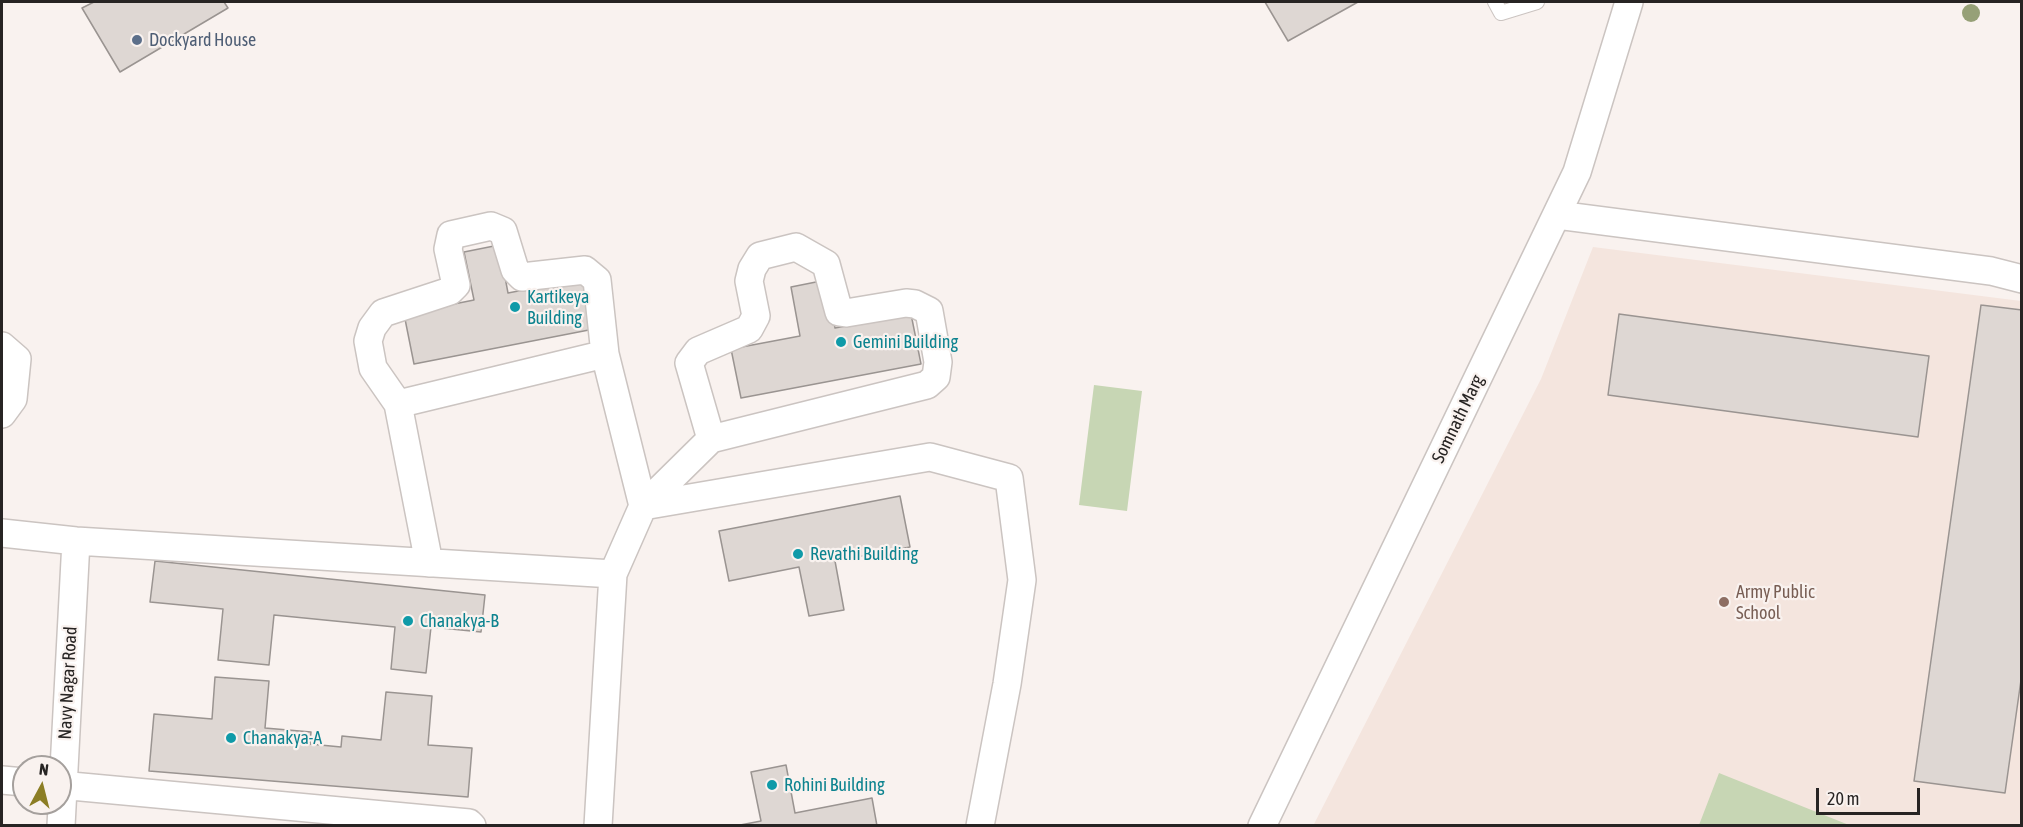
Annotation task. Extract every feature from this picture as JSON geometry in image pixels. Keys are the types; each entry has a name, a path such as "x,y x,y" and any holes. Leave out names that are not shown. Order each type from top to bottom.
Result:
{"street":[{"name":"Somnath Marg","path":"1262,825 1577,172 1629,2"},
{"path":"1557,215 1991,272 2022,279"},
{"path":"429,563 398,404 373,368 368,341 372,328 383,313 450,291 456,285 448,249 451,235 491,226 504,231 515,270 522,277 585,270 597,280 605,354 643,506"},
{"path":"598,825 614,574 643,506 711,439 927,385 936,377 938,362 929,311 915,304 906,303 846,313 839,312 826,264 796,247 760,256 752,269 749,281 756,316 749,329 698,351 689,363 711,439"},
{"path":"2,346 17,359 13,399 2,414"},
{"path":"398,404 605,354"},
{"path":"643,506 930,457 1010,478 1022,580 1007,684 980,825"},
{"path":"2,533 76,541 614,574"},
{"name":"Navy Nagar Road","path":"63,755 76,541"},
{"path":"72,786 472,825"}],"lane":[{"path":"1495,2 1501,13 1537,2"}],"shaded area":[{"name":"Army Public School","path":"1593,247 2021,301 2021,825 1313,826 1541,379"}],"green space":[{"path":"1094,385 1142,391 1127,511 1079,505"},
{"path":"1719,773 1849,825 1699,825"}],"building":[{"name":"Dockyard House","path":"94,2 224,2 228,8 120,72 82,8"},
{"path":"1265,2 1358,2 1288,41"},
{"name":"Kartikeya Building","path":"499,245 508,293 585,278 594,329 414,364 404,314 474,300 464,252"},
{"name":"Gemini Building","path":"826,280 835,328 911,314 921,364 741,398 731,349 800,336 791,287"},
{"path":"1981,305 2022,310 2022,673 2005,793 1914,781"},
{"path":"1619,314 1929,356 1918,437 1608,395"},
{"name":"Revathi Building","path":"900,496 910,547 835,561 844,610 809,616 799,567 729,581 719,531"},
{"name":"Chanakya-B","path":"155,561 485,595 481,632 431,627 426,673 391,669 395,627 274,615 269,665 218,660 223,609 150,602"},
{"name":"Chanakya-A","path":"215,677 269,681 265,728 311,732 310,744 341,747 342,736 381,740 386,692 432,696 428,745 472,748 468,797 149,771 154,714 212,719"},
{"name":"Rohini Building","path":"786,765 795,813 872,798 877,826 735,826 761,821 751,772"}],"place":[{"name":"Dockyard House","path":"137,40"},
{"name":"Kartikeya Building","path":"515,307"},
{"name":"Gemini Building","path":"841,342"},
{"name":"Revathi Building","path":"798,554"},
{"name":"Army Public School","path":"1724,602"},
{"name":"Chanakya-B","path":"408,621"},
{"name":"Chanakya-A","path":"231,738"},
{"name":"Rohini Building","path":"772,785"}]}
